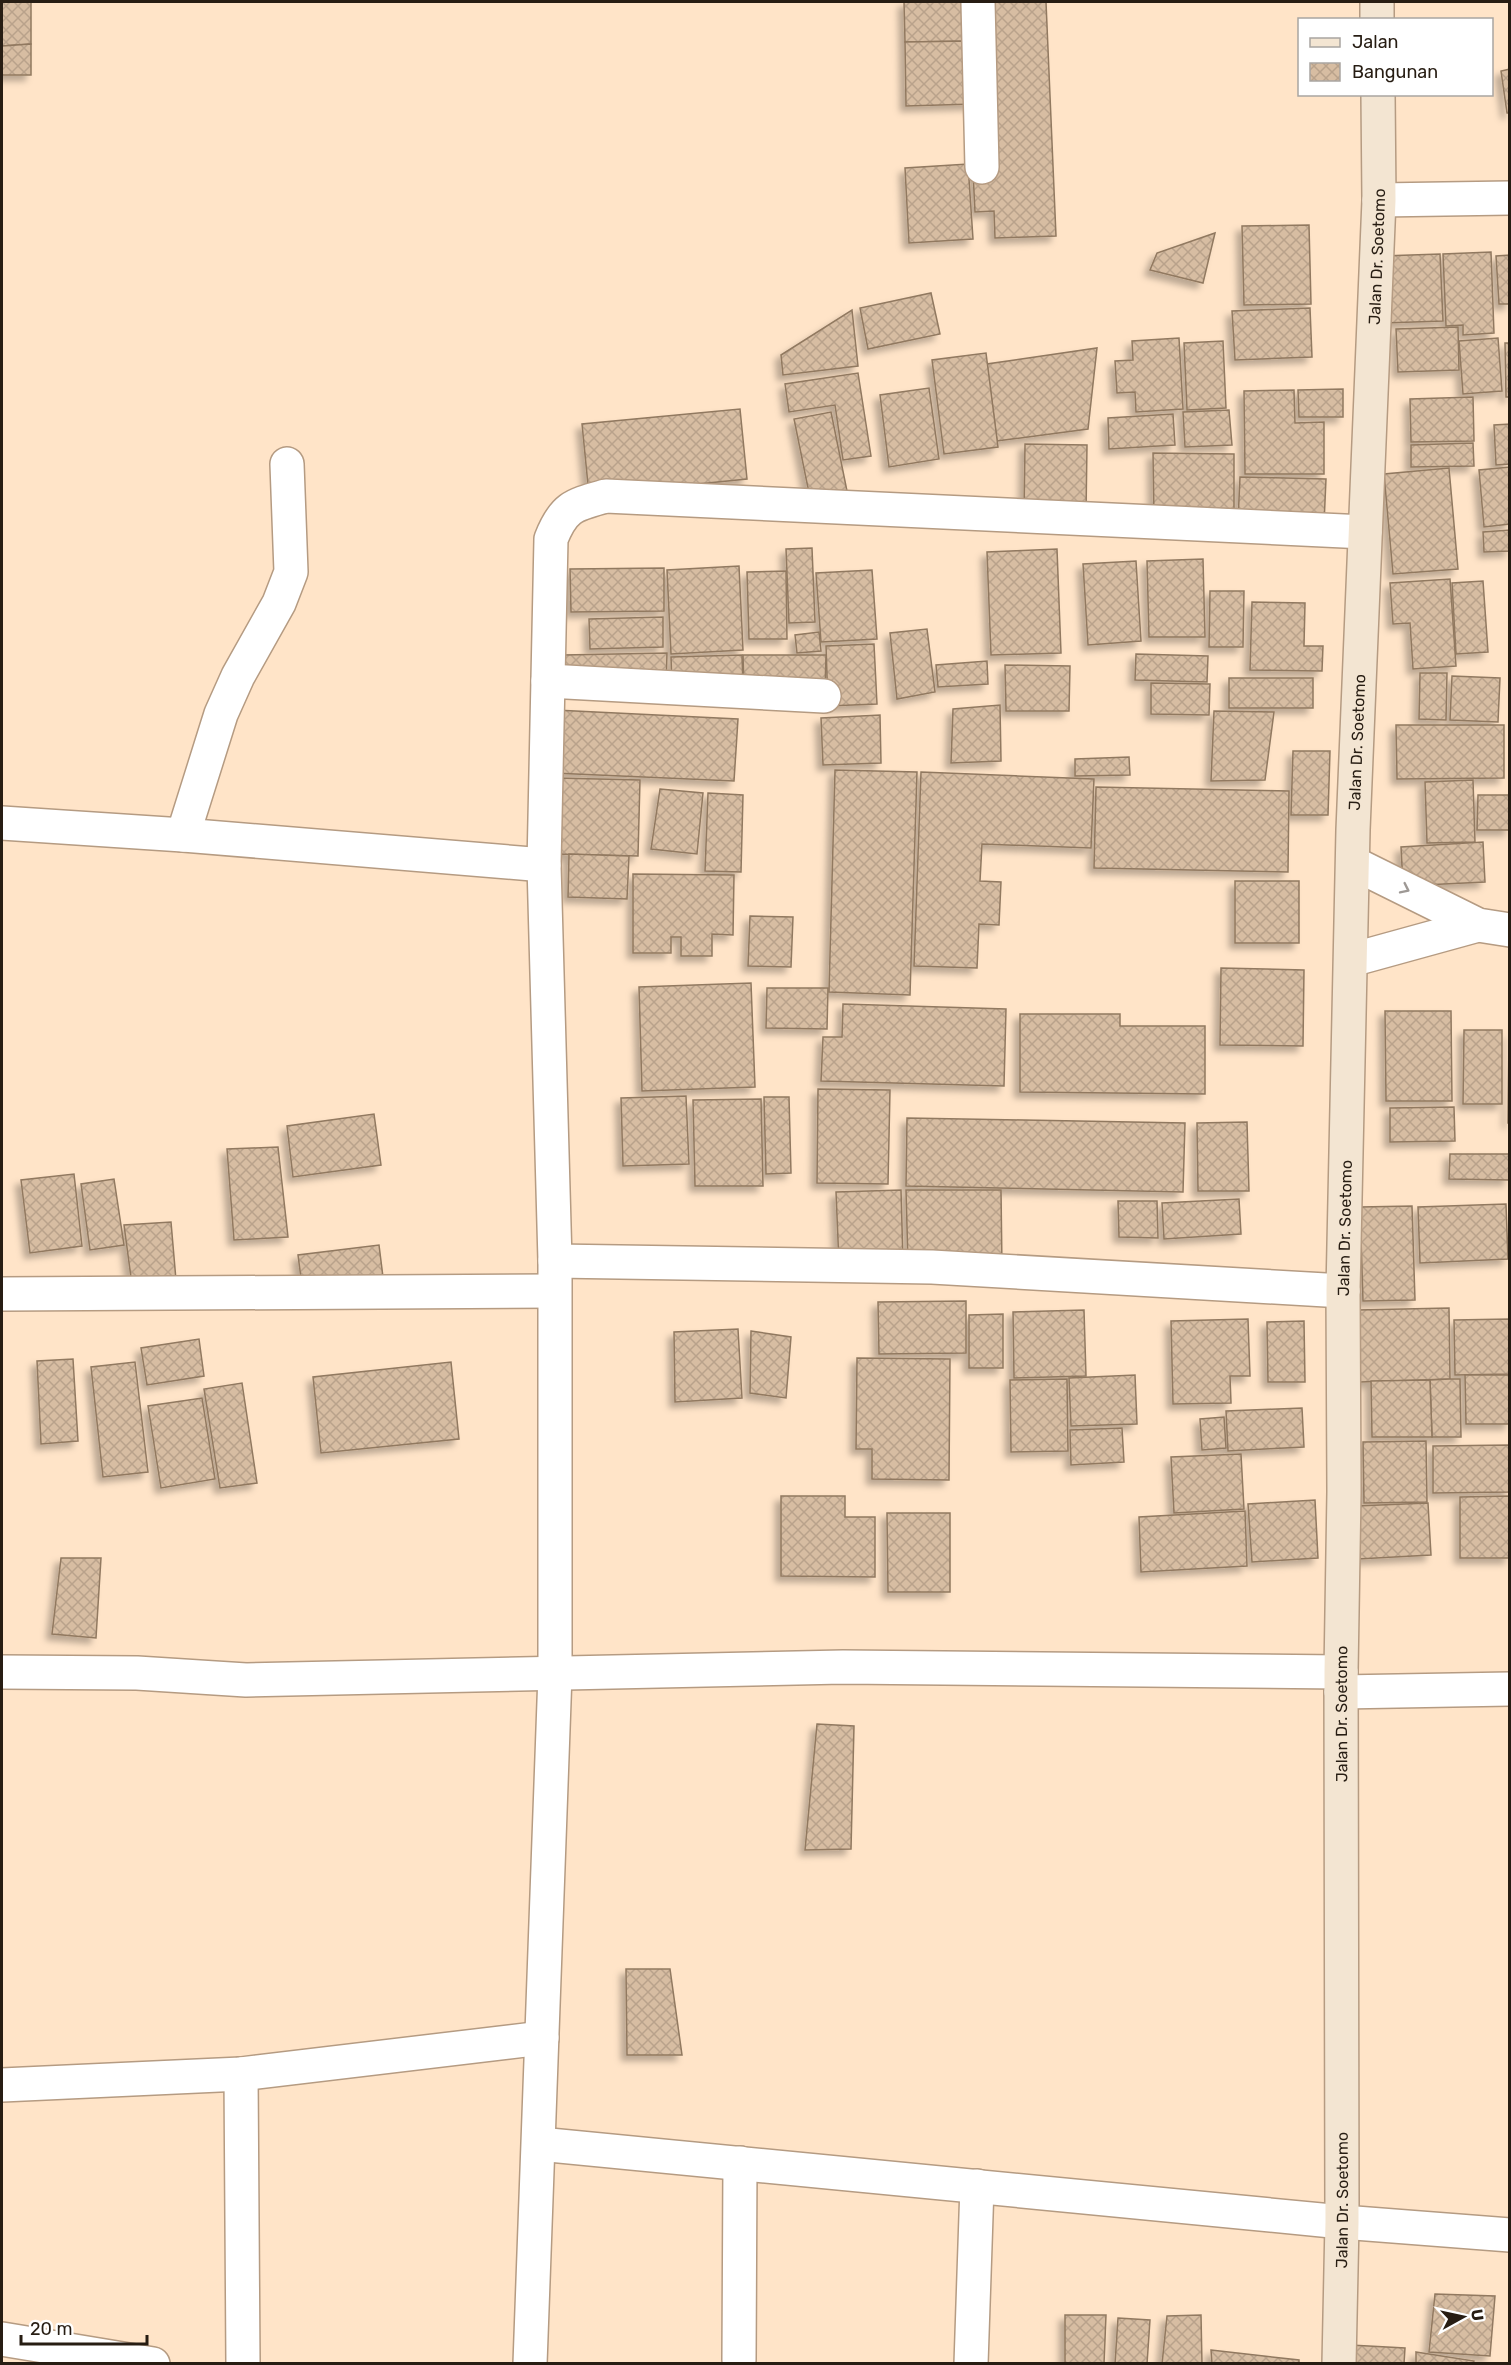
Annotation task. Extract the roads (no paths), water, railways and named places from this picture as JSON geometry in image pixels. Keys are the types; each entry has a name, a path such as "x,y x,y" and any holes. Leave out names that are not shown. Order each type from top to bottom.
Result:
{"street":[{"path":"978,2 982,167"},
{"path":"1377,2 1377,18"},
{"name":"Jalan Dr. Soetomo","path":"1339,2364 1342,2222 1343,1291 1353,863 1379,200 1378,96"},
{"path":"1379,200 1509,198"},
{"path":"183,835 221,714 238,676 279,603 291,572 287,464"},
{"path":"530,2364 555,1674 554,1276 544,866 551,538 560,517 579,504 606,496 1365,532"},
{"path":"548,681 824,696"},
{"path":"2,823 183,835 544,866"},
{"path":"1353,863 1478,925 1509,930"},
{"path":"1351,960 1478,925"},
{"path":"2,1294 554,1276 932,1267 1343,1291"},
{"path":"2,1672 137,1673 246,1680 843,1667 1509,1689"},
{"path":"2,2085 242,2074 542,2038"},
{"path":"242,2074 243,2364"},
{"path":"539,2144 1342,2222 1509,2235"},
{"path":"739,2361 740,2163"},
{"path":"971,2364 977,2186"},
{"path":"2,2339 153,2364"}]}
